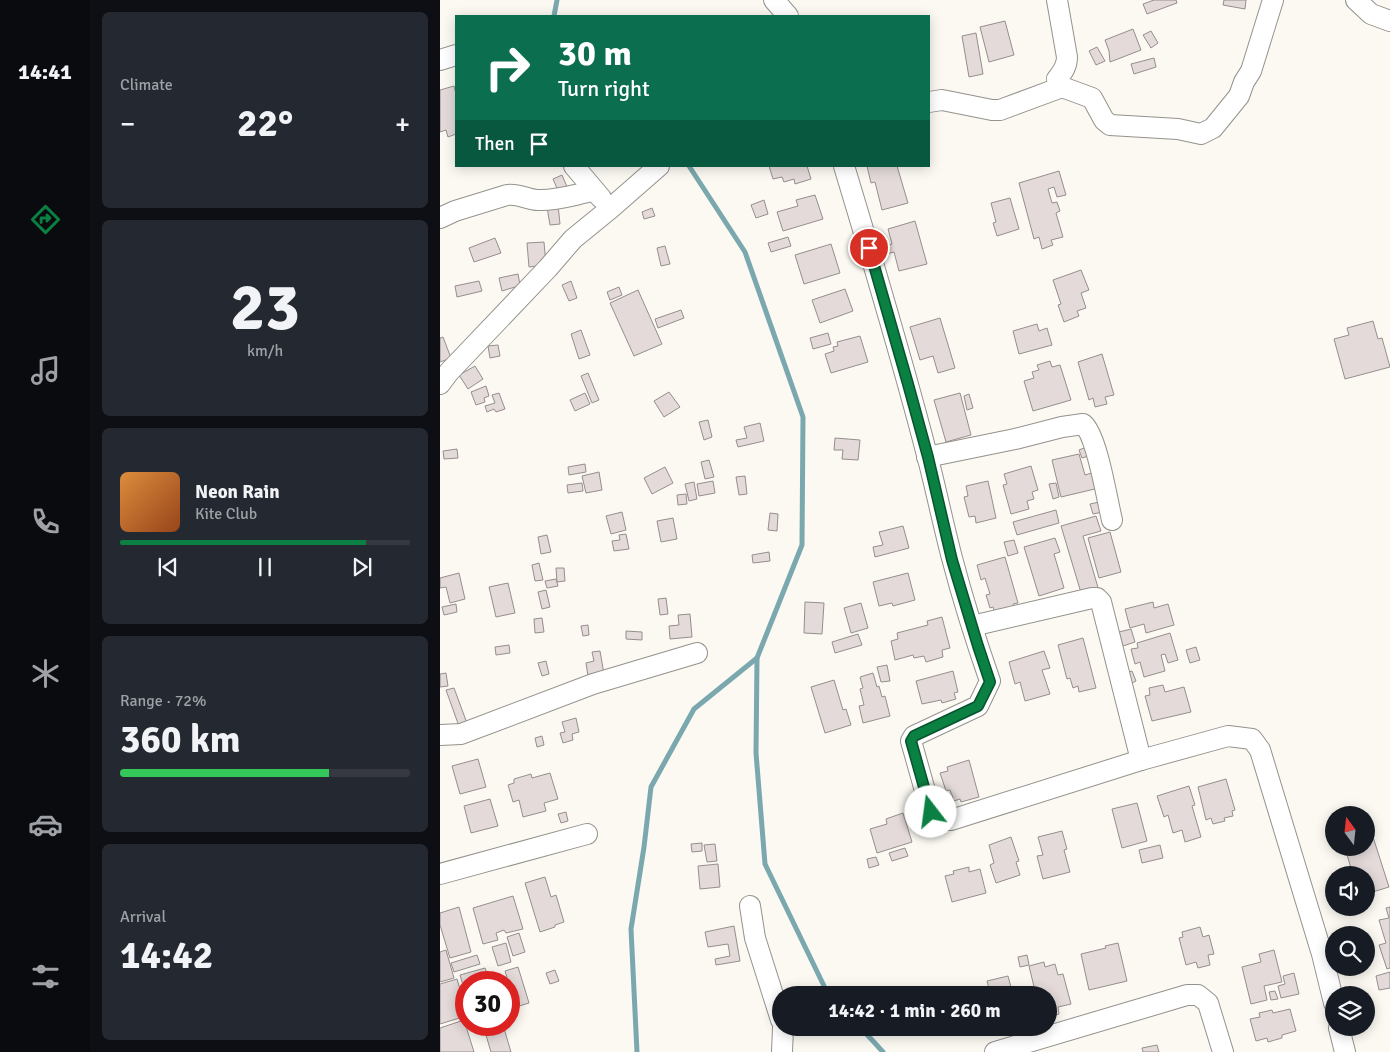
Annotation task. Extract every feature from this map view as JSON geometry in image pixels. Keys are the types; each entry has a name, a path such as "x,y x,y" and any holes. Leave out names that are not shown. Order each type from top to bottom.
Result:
{"street":[{"path":"774,0 787,15"},
{"path":"1057,0 1067,56 1067,64 1057,79 1062,88"},
{"path":"930,102 942,100 1000,110 1062,88 1092,98 1104,120 1110,125 1178,129 1201,134 1213,128 1239,96 1237,81 1259,24 1272,0"},
{"path":"1356,0 1371,14 1390,21"},
{"path":"440,60 455,55"},
{"path":"575,167 611,208"},
{"path":"440,384 573,239 659,167"},
{"path":"844,167 882,290 928,457 952,560 990,682 978,706 914,736 911,741 931,812 941,820 952,820 1141,760 1228,736 1252,740 1260,750 1322,954 1330,986"},
{"path":"440,218 455,211 507,195 513,194 535,200 549,200 594,191"},
{"path":"928,457 1015,439 1079,423 1083,424 1092,438 1101,467 1112,520"},
{"path":"972,626 1097,598 1101,602 1141,760"},
{"path":"440,735 462,734 593,684 697,653"},
{"path":"440,874 587,834"},
{"path":"750,906 755,938 772,992"},
{"path":"995,1052 1187,994 1198,995 1208,1003 1224,1052"},
{"path":"782,1036 782,1052"},
{"path":"1341,1036 1345,1052"}],"building":[{"path":"1154,0 1176,0 1177,3 1147,14 1143,4"},
{"path":"1224,0 1246,0 1245,9 1223,5"},
{"path":"1005,21 1014,55 989,62 980,27"},
{"path":"1133,29 1141,50 1110,62 1105,40"},
{"path":"1151,31 1158,43 1151,48 1143,35"},
{"path":"976,33 983,74 969,77 962,36"},
{"path":"1097,47 1105,61 1096,65 1089,51"},
{"path":"1154,58 1156,67 1134,74 1131,64"},
{"path":"454,86 455,90 455,134 448,137 446,130 440,132 440,90"},
{"path":"769,167 807,167 811,179 795,184 794,179 784,182 782,177 773,179"},
{"path":"867,167 897,167 908,203 882,210 875,182 871,183"},
{"path":"1059,171 1066,195 1057,197 1054,187 1048,189 1052,203 1057,202 1060,211 1056,213 1063,237 1051,240 1053,245 1042,249 1039,237 1034,239 1019,183"},
{"path":"562,175 568,189 559,193 553,179"},
{"path":"815,195 823,219 783,231 777,212 798,206 796,200"},
{"path":"1010,198 1019,229 997,236 993,223 996,222 991,203"},
{"path":"764,200 768,214 756,218 751,205"},
{"path":"558,205 560,224 550,225 547,207"},
{"path":"652,208 655,216 644,219 642,212"},
{"path":"915,221 927,264 899,271 894,252 886,254 884,246 892,244 888,229"},
{"path":"788,237 791,246 771,252 768,243"},
{"path":"495,238 501,253 474,262 469,248"},
{"path":"544,242 546,265 529,267 527,243"},
{"path":"831,244 840,273 804,284 795,255"},
{"path":"665,246 670,264 661,266 657,248"},
{"path":"1081,270 1089,290 1081,293 1086,308 1077,311 1079,316 1064,322 1058,305 1061,304 1053,280"},
{"path":"518,274 521,290 516,291 515,287 502,291 499,278"},
{"path":"479,281 482,291 457,297 455,286"},
{"path":"571,281 577,298 569,301 562,285"},
{"path":"619,287 622,295 610,300 607,292"},
{"path":"845,289 853,311 820,323 812,300"},
{"path":"638,290 662,344 634,356 610,303"},
{"path":"681,310 684,318 658,328 655,319"},
{"path":"940,318 955,368 938,373 933,356 920,360 910,327"},
{"path":"1373,321 1378,339 1382,338 1390,367 1345,379 1334,339 1349,335 1347,328"},
{"path":"1037,324 1039,331 1047,328 1052,345 1019,354 1013,331"},
{"path":"581,330 590,355 579,359 571,334"},
{"path":"828,333 831,344 813,349 810,338"},
{"path":"860,336 868,362 831,373 825,354 834,351 833,347 838,346 837,342"},
{"path":"443,337 451,358 440,362 440,338"},
{"path":"498,345 500,356 490,358 488,346"},
{"path":"1102,354 1114,395 1105,397 1107,404 1095,407 1093,398 1089,400 1078,362"},
{"path":"1050,361 1052,367 1060,365 1071,400 1033,411 1024,381 1034,378 1032,372 1039,370 1037,365"},
{"path":"475,366 483,379 468,389 459,375"},
{"path":"588,373 599,400 592,403 581,376"},
{"path":"486,386 489,396 484,398 485,402 476,405 471,392"},
{"path":"669,392 680,407 664,417 654,401"},
{"path":"499,393 505,409 496,412 494,409 487,412 485,406 495,403 492,395"},
{"path":"585,393 590,404 575,411 570,400"},
{"path":"960,393 971,435 946,442 934,400"},
{"path":"969,394 973,408 967,410 964,396"},
{"path":"708,420 712,437 704,440 699,422"},
{"path":"760,423 764,441 738,447 736,440 747,438 744,427"},
{"path":"835,438 860,440 858,460 842,459 843,450 834,450"},
{"path":"1089,446 1092,455 1082,458 1079,450"},
{"path":"457,449 458,458 444,459 443,451"},
{"path":"1079,454 1085,475 1095,472 1099,488 1061,497 1052,460"},
{"path":"709,460 714,477 705,479 701,462"},
{"path":"585,464 586,472 569,475 568,467"},
{"path":"1031,466 1038,490 1032,492 1034,499 1027,501 1029,509 1011,514 1003,485 1007,484 1004,474"},
{"path":"665,467 673,483 652,494 644,478"},
{"path":"599,472 602,490 586,493 582,476"},
{"path":"745,476 747,494 739,495 736,477"},
{"path":"713,481 715,493 699,496 697,484"},
{"path":"988,481 996,518 976,523 975,516 969,517 964,497 968,496 966,486"},
{"path":"694,482 697,499 689,501 685,484"},
{"path":"582,483 583,491 568,493 567,485"},
{"path":"1056,483 1059,497 1053,499 1049,484"},
{"path":"686,494 687,504 678,505 677,495"},
{"path":"1104,501 1107,511 1093,514 1090,504"},
{"path":"1056,510 1059,523 1017,535 1013,522"},
{"path":"622,512 626,530 611,534 606,516"},
{"path":"770,513 778,514 777,531 768,530"},
{"path":"1096,516 1101,531 1083,536 1099,591 1082,596 1061,526"},
{"path":"673,518 677,539 661,542 657,521"},
{"path":"903,526 909,548 875,557 873,547 883,545 879,532"},
{"path":"1110,532 1121,572 1099,578 1088,538"},
{"path":"626,534 629,549 614,551 612,541 620,540 619,535"},
{"path":"547,535 551,552 541,554 538,537"},
{"path":"1055,538 1060,552 1054,554 1064,588 1039,596 1024,547"},
{"path":"1014,540 1018,553 1008,556 1004,542"},
{"path":"769,552 770,561 753,563 752,555"},
{"path":"1005,557 1018,603 1013,604 1014,608 995,613 993,607 990,608 986,595 990,594 985,578 981,580 977,565"},
{"path":"539,563 543,580 535,581 532,565"},
{"path":"556,568 564,568 565,581 557,582"},
{"path":"459,573 465,599 450,603 446,587 440,588 440,578"},
{"path":"908,573 915,600 893,606 892,603 879,606 873,582"},
{"path":"556,579 558,586 547,588 545,581"},
{"path":"508,583 515,613 496,617 489,587"},
{"path":"546,590 550,607 542,609 538,592"},
{"path":"666,598 668,614 660,615 658,599"},
{"path":"805,602 824,603 822,634 804,633"},
{"path":"1153,602 1154,608 1168,604 1174,625 1146,633 1144,624 1130,628 1125,609"},
{"path":"861,603 868,628 851,633 844,608"},
{"path":"456,604 457,612 444,615 442,607"},
{"path":"690,614 692,637 670,639 669,626 679,625 678,615"},
{"path":"942,617 950,648 942,650 943,657 926,662 924,656 914,658 913,655 895,660 891,641 898,639 897,633 928,625 927,621"},
{"path":"542,618 544,632 535,633 534,619"},
{"path":"588,625 589,635 583,636 581,626"},
{"path":"1131,629 1135,642 1123,646 1119,632"},
{"path":"626,631 642,632 642,640 626,639"},
{"path":"1170,633 1178,660 1168,663 1165,654 1161,655 1165,671 1144,677 1140,662 1135,664 1131,649 1138,648 1137,643"},
{"path":"858,634 862,645 835,653 832,642"},
{"path":"1083,638 1096,688 1079,692 1078,686 1073,688 1070,678 1067,679 1058,645"},
{"path":"509,645 510,653 496,655 495,647"},
{"path":"1196,647 1200,660 1190,663 1186,650"},
{"path":"600,651 604,674 588,676 586,663 594,661 592,652"},
{"path":"1044,651 1050,668 1042,670 1050,694 1025,701 1020,682 1015,684 1009,662"},
{"path":"546,661 549,674 542,676 538,663"},
{"path":"887,665 890,681 881,682 877,667"},
{"path":"953,671 958,692 954,693 956,699 942,703 941,700 922,704 916,681"},
{"path":"1132,671 1136,681 1130,684 1126,673"},
{"path":"446,673 448,686 440,687 440,674"},
{"path":"873,673 882,697 885,696 890,716 863,723 859,706 864,705 860,689 863,688 860,677"},
{"path":"834,680 843,710 846,709 851,725 825,733 811,687"},
{"path":"1163,685 1165,692 1184,687 1191,712 1152,721 1145,696 1150,695 1149,688"},
{"path":"454,688 468,726 460,729 446,690"},
{"path":"576,718 579,732 572,734 573,740 563,743 560,733 565,732 562,722"},
{"path":"542,736 544,745 537,747 535,738"},
{"path":"478,759 486,787 460,794 452,766"},
{"path":"969,760 979,797 961,802 960,799 954,801 950,790 946,791 940,773 948,771 947,767"},
{"path":"550,773 558,799 544,803 546,811 523,817 519,800 513,802 508,785 514,783 514,779 531,774 532,778"},
{"path":"1226,779 1235,810 1232,811 1233,816 1224,818 1225,821 1213,824 1211,818 1206,820 1198,787"},
{"path":"1189,786 1195,805 1192,806 1201,837 1185,842 1182,830 1173,833 1168,815 1164,817 1157,796"},
{"path":"490,799 498,826 471,833 464,806"},
{"path":"1137,803 1147,841 1122,848 1112,809"},
{"path":"566,812 568,821 561,823 558,814"},
{"path":"903,813 912,842 877,853 870,829 887,824 886,819"},
{"path":"1062,831 1067,849 1064,850 1070,872 1043,879 1037,856 1043,855 1038,837"},
{"path":"1011,837 1019,861 1016,862 1020,875 996,883 990,865 994,863 989,845"},
{"path":"702,843 702,851 692,852 691,844"},
{"path":"1375,843 1389,887 1375,891 1375,866 1350,866 1347,856 1375,856"},
{"path":"715,844 717,861 707,862 704,845"},
{"path":"1160,845 1163,858 1142,863 1139,850"},
{"path":"905,848 908,856 892,861 889,853"},
{"path":"876,857 879,865 869,868 867,859"},
{"path":"718,864 720,887 700,889 698,866"},
{"path":"969,867 969,872 980,869 986,893 952,902 945,876 954,874 953,871"},
{"path":"545,877 551,897 556,895 564,922 540,932 525,883"},
{"path":"513,896 523,929 506,933 504,930 496,933 498,940 483,944 473,908"},
{"path":"459,907 471,952 450,958 440,925 440,913"},
{"path":"1390,907 1390,968 1387,969 1379,945 1386,943 1379,920 1389,918 1386,908"},
{"path":"734,926 740,961 716,965 715,959 730,956 728,944 708,947 705,932"},
{"path":"1200,927 1203,937 1209,935 1214,954 1208,955 1210,965 1198,968 1196,962 1186,965 1179,938 1183,937 1182,932"},
{"path":"519,933 525,952 513,956 507,937"},
{"path":"506,943 511,962 498,966 492,947"},
{"path":"1118,943 1127,981 1089,990 1081,954"},
{"path":"446,950 454,978 440,982 440,952"},
{"path":"1274,950 1282,982 1264,986 1267,1000 1251,1004 1242,967 1261,962 1259,954"},
{"path":"477,955 480,964 454,972 451,963"},
{"path":"1027,955 1029,965 1020,967 1018,957"},
{"path":"1044,962 1045,967 1055,964 1058,975 1063,974 1071,1004 1058,1007 1059,1014 1057,1015 1057,986 1034,986 1029,966"},
{"path":"518,967 519,971 505,971"},
{"path":"485,968 486,971 474,971"},
{"path":"555,970 559,981 550,984 546,973"},
{"path":"1390,972 1390,988 1379,990 1376,976"},
{"path":"1294,973 1299,994 1281,998 1278,986 1285,984 1283,976"},
{"path":"520,974 529,1003 520,1006"},
{"path":"1008,976 1011,986 988,986 987,981"},
{"path":"455,980 455,1019 440,1024 440,984"},
{"path":"1275,991 1278,999 1271,1000 1269,992"},
{"path":"1290,1009 1296,1031 1268,1042 1267,1038 1256,1041 1250,1019 1260,1017 1259,1013 1272,1010 1273,1013"},
{"path":"455,1023 455,1036 469,1036 474,1052 440,1052 440,1028"},
{"path":"486,1036 506,1036 511,1052 491,1052"},
{"path":"1157,1045 1159,1052 1143,1052 1142,1048"}],"waterway":[{"path":"554,15 557,0"},
{"path":"690,167 745,252 803,417 802,545 757,658 756,753 765,864 824,986"},
{"path":"637,1052 631,929 651,787 694,709 757,658"},
{"path":"868,1036 883,1052"}],"route":[{"path":"869,248 928,457 952,560 990,682 978,706 914,736 911,741 931,812"}]}
